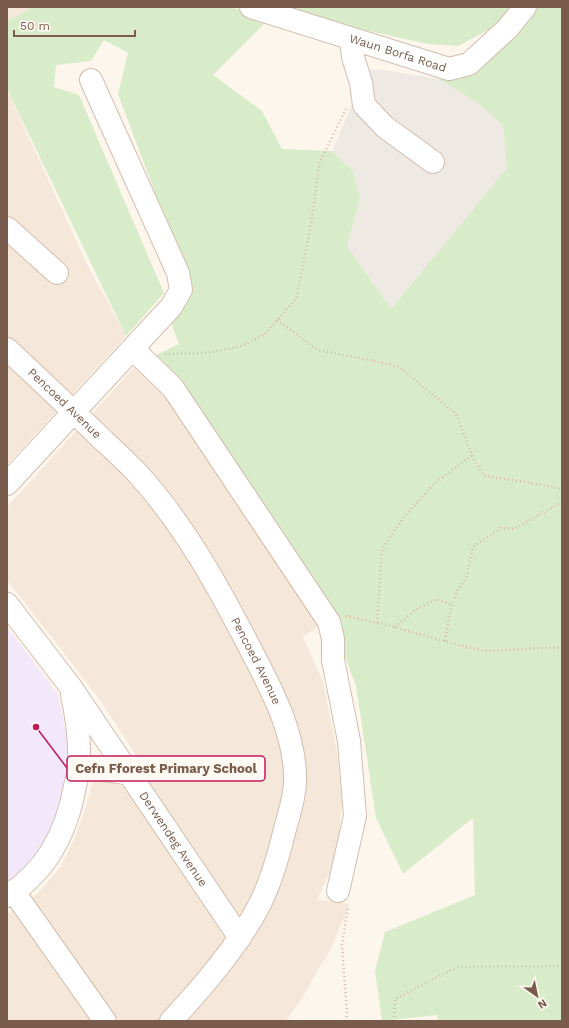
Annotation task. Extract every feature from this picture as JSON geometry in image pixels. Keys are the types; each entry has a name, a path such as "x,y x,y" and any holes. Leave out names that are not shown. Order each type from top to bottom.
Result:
{"street":[{"name":"Waun Borfa Road","path":"251,7 351,40 449,69 469,64 508,28 525,7"},
{"path":"351,40 353,57 362,82 364,105 385,127 433,162"},
{"path":"7,484 171,307 181,290 178,273 91,80"},
{"path":"7,228 57,273"},
{"name":"Pencoed Avenue","path":"7,349 139,475 181,529 220,594 260,668 279,709 294,756 295,783 291,807 281,847 267,888 256,912 240,938 212,975 171,1021"},
{"path":"133,349 173,388 329,622 333,639 333,660 349,741 355,816 338,891"},
{"name":"Derwendeg Avenue","path":"7,604 70,686 240,938"},
{"path":"70,686 78,721 79,766 66,821 56,843 44,863 30,879 11,894 105,1021"},
{"path":"79,766 130,774"}],"path":[{"path":"163,354 206,353 242,346 265,334 296,299 312,219 319,164 347,107 364,105"},
{"path":"277,320 318,350 398,367 456,414 472,455 484,476 562,489"},
{"path":"377,623 382,549 404,517 434,484 472,455"},
{"path":"445,641 452,605 457,590 466,578 473,547 501,528 514,529 562,502"},
{"path":"395,627 418,608 437,599 452,605"},
{"path":"322,611 395,627 487,651 562,648"},
{"path":"338,891 349,901 342,944 347,1013 346,1021"},
{"path":"394,1021 395,999 457,967 562,966"}],"shaded area":[{"path":"7,7 33,7 7,21"},
{"path":"351,69 385,70 439,79 479,104 503,125 507,168 391,309 347,246 360,199 353,171 332,151 355,97"},
{"path":"7,90 88,266 126,336 7,465"},
{"path":"140,361 171,390 324,622 303,637 323,681 337,752 342,803 336,858 317,900 350,904 331,948 300,1001 286,1021 7,1021 7,914 36,895 60,868 73,842 84,813 94,777 125,787 147,773 101,701 7,580 7,507"},
{"path":"7,627 50,683 54,691 57,690 72,763 49,842 7,885"}],"green space":[{"path":"33,7 232,7 267,21 213,75 262,111 282,149 332,151 353,171 360,199 347,246 391,309 507,168 503,125 479,104 439,79 471,68 527,7 562,7 562,1021 438,1021 437,1015 382,1021 375,971 385,932 475,895 473,818 403,874 376,818 356,686 316,580 150,358 179,344 171,323 192,291 118,94 128,53 104,40 91,61 56,65 54,87 79,95 164,293 126,336 7,89 7,21"},
{"path":"285,7 515,7 492,28 458,46 428,44 319,20"}],"place":[{"name":"Cefn Fforest Primary School","path":"36,727"}]}
